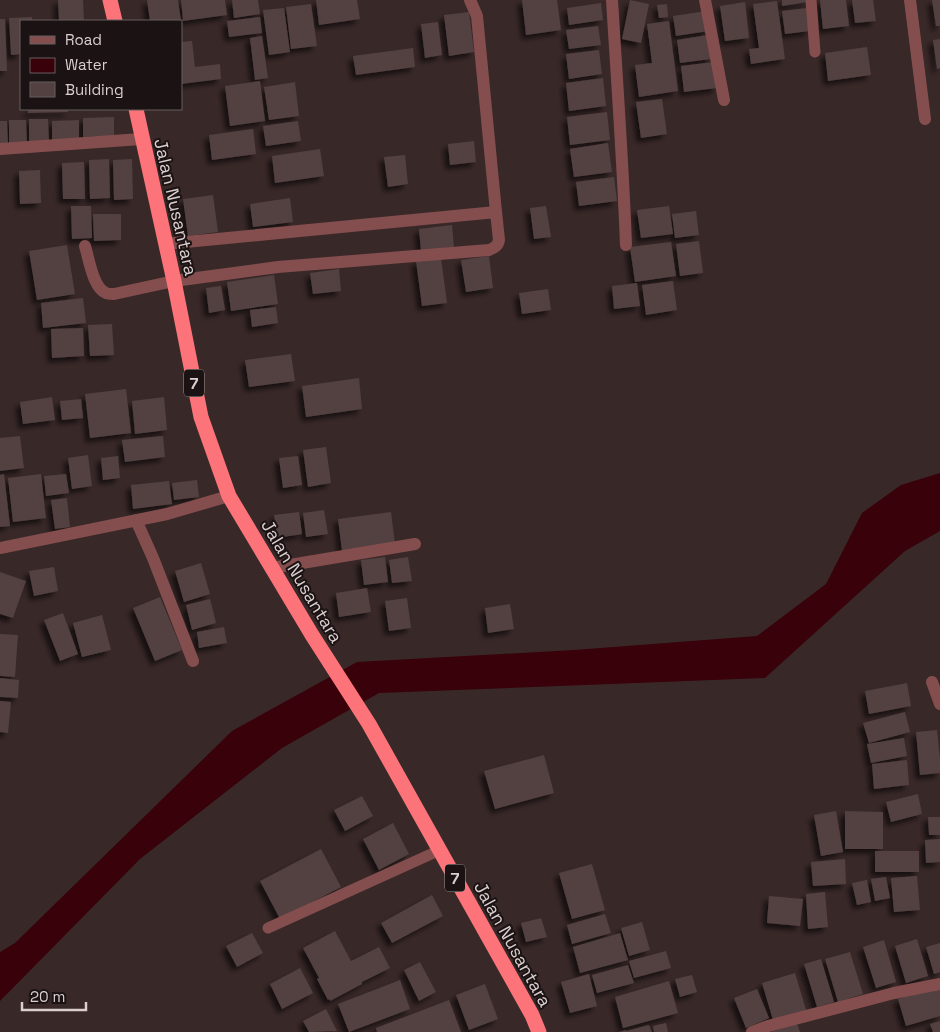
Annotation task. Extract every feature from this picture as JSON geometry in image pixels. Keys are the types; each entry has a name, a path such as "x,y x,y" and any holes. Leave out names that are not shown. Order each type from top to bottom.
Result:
{"highway":[{"path":"110,0 115,20"},
{"name":"Jalan Nusantara","path":"136,110 174,281 201,417 229,496 312,635 369,724 532,1015 539,1032"}],"street":[{"path":"85,246 96,284 100,290 107,294 174,281 278,268 489,250 494,248 498,244 496,212 477,16 470,0"},
{"path":"612,0 626,245"},
{"path":"705,0 724,100"},
{"path":"910,0 925,119"},
{"path":"0,149 142,139"},
{"path":"165,244 496,212"},
{"path":"0,548 167,514 229,496"},
{"path":"136,520 153,558 193,661"},
{"path":"272,568 415,544"},
{"path":"932,682 940,704"},
{"path":"752,1032 768,1026 894,993 940,984"}],"lane":[{"path":"811,0 815,52"},
{"path":"268,928 440,850"}],"water":[{"path":"940,473 940,531 905,551 765,678 379,693 282,748 140,859 0,1001 0,952 15,943 232,731 357,662 574,650 757,636 826,584 862,513 901,485"}],"building":[{"path":"58,0 83,0 84,20 59,20"},
{"path":"147,0 178,0 181,20 150,20"},
{"path":"181,0 225,0 227,15 183,21"},
{"path":"232,0 258,0 260,14 234,18"},
{"path":"316,0 357,0 360,19 319,25"},
{"path":"522,0 557,0 561,30 526,35"},
{"path":"630,0 649,4 641,43 622,39"},
{"path":"782,0 808,0 808,2 782,6"},
{"path":"820,0 846,0 849,26 823,29"},
{"path":"852,0 873,0 876,21 855,23"},
{"path":"932,0 940,0 940,26 936,26"},
{"path":"777,1 785,59 751,64 749,49 759,48 753,4"},
{"path":"745,2 749,38 725,41 720,6"},
{"path":"601,3 603,20 569,25 567,8"},
{"path":"311,4 317,46 291,49 286,7"},
{"path":"667,4 668,17 659,18 657,5"},
{"path":"284,8 290,52 269,55 263,10"},
{"path":"807,8 810,31 785,34 782,11"},
{"path":"706,11 709,31 676,36 673,16"},
{"path":"469,12 474,52 449,56 444,15"},
{"path":"32,17 32,20 20,20 20,54 11,55 9,18"},
{"path":"260,17 262,33 229,37 227,21"},
{"path":"0,19 5,19 7,71 0,71"},
{"path":"669,21 678,91 639,97 635,65 652,63 647,24"},
{"path":"438,22 442,55 425,58 421,24"},
{"path":"598,26 601,45 569,49 566,30"},
{"path":"708,35 711,59 680,63 677,40"},
{"path":"262,36 268,78 255,80 250,38"},
{"path":"940,39 940,68 937,69 933,40"},
{"path":"192,41 195,67 220,64 221,79 182,84 182,42"},
{"path":"867,47 871,75 828,81 825,53"},
{"path":"413,48 415,67 356,75 353,56"},
{"path":"599,50 602,74 569,79 566,54"},
{"path":"714,62 717,88 684,92 681,66"},
{"path":"603,78 606,106 569,111 566,83"},
{"path":"260,81 265,121 230,126 225,86"},
{"path":"295,82 299,116 269,120 264,87"},
{"path":"662,99 667,134 641,138 636,102"},
{"path":"28,110 68,110 68,112 28,113"},
{"path":"607,112 610,140 570,145 567,117"},
{"path":"114,117 114,136 83,137 83,118"},
{"path":"29,119 48,119 49,144 29,144"},
{"path":"9,120 26,120 27,145 9,145"},
{"path":"79,120 79,140 52,141 52,121"},
{"path":"0,121 7,121 8,144 0,144"},
{"path":"298,121 301,141 266,146 263,126"},
{"path":"253,129 256,154 212,160 209,135"},
{"path":"474,141 476,162 450,165 448,144"},
{"path":"608,143 612,172 574,177 570,149"},
{"path":"320,149 324,176 275,183 272,156"},
{"path":"405,155 408,184 388,187 384,157"},
{"path":"109,159 110,198 90,199 89,160"},
{"path":"132,159 133,199 114,200 113,160"},
{"path":"84,162 85,199 63,199 62,163"},
{"path":"40,170 41,203 20,204 19,171"},
{"path":"614,177 617,201 579,206 576,182"},
{"path":"213,195 218,232 188,236 183,199"},
{"path":"290,198 293,222 253,227 250,204"},
{"path":"71,206 91,206 92,238 72,239"},
{"path":"546,206 551,237 534,239 530,208"},
{"path":"669,206 673,234 641,238 637,210"},
{"path":"696,211 699,235 675,238 672,214"},
{"path":"93,214 121,214 121,240 94,241"},
{"path":"452,225 454,247 421,251 419,229"},
{"path":"699,241 703,273 680,276 676,244"},
{"path":"671,242 676,276 635,282 630,247"},
{"path":"67,245 75,294 37,300 29,251"},
{"path":"489,256 493,288 466,292 461,260"},
{"path":"441,258 447,303 422,306 416,261"},
{"path":"339,269 341,291 313,294 310,273"},
{"path":"274,275 278,304 231,311 227,282"},
{"path":"673,281 677,310 646,315 642,285"},
{"path":"637,283 640,306 614,309 612,286"},
{"path":"221,286 225,310 209,313 206,288"},
{"path":"548,289 551,310 522,314 519,293"},
{"path":"83,298 86,323 43,328 41,303"},
{"path":"276,307 278,323 252,327 250,310"},
{"path":"112,324 114,355 90,356 88,325"},
{"path":"83,328 84,356 52,358 51,329"},
{"path":"291,354 295,381 249,387 245,360"},
{"path":"359,378 362,409 306,417 302,386"},
{"path":"126,389 131,433 90,438 85,394"},
{"path":"52,397 55,420 23,424 20,402"},
{"path":"164,397 167,430 135,434 132,401"},
{"path":"81,399 83,418 62,420 60,401"},
{"path":"20,436 24,468 0,471 0,438"},
{"path":"163,436 165,457 125,462 122,440"},
{"path":"326,447 331,483 308,487 303,450"},
{"path":"88,455 92,486 72,489 68,458"},
{"path":"118,456 120,478 103,480 101,458"},
{"path":"298,456 302,485 283,488 279,458"},
{"path":"4,474 10,526 0,527 0,475"},
{"path":"41,474 46,518 13,522 8,478"},
{"path":"66,474 69,493 46,496 44,476"},
{"path":"197,480 199,497 174,500 172,483"},
{"path":"169,481 172,504 133,509 131,485"},
{"path":"67,498 70,527 55,529 51,500"},
{"path":"324,510 328,534 306,537 303,513"},
{"path":"299,512 302,534 277,538 274,515"},
{"path":"391,512 395,544 342,551 338,519"},
{"path":"385,557 388,582 364,585 361,560"},
{"path":"408,557 412,581 392,583 389,560"},
{"path":"201,563 210,594 184,602 175,571"},
{"path":"54,567 58,591 34,596 29,571"},
{"path":"0,572 26,581 13,618 0,614"},
{"path":"367,588 371,612 339,617 336,593"},
{"path":"160,597 182,650 155,661 133,608"},
{"path":"407,598 411,628 389,631 385,601"},
{"path":"210,599 216,623 192,630 186,605"},
{"path":"510,604 514,629 488,633 485,608"},
{"path":"63,613 78,654 60,661 44,620"},
{"path":"102,615 111,650 82,657 73,623"},
{"path":"224,627 227,643 199,648 197,632"},
{"path":"0,634 18,635 15,677 0,676"},
{"path":"0,678 19,680 18,698 0,697"},
{"path":"907,683 911,706 869,714 865,691"},
{"path":"0,701 11,702 8,733 0,732"},
{"path":"905,712 910,732 869,743 863,723"},
{"path":"937,730 940,773 920,775 916,732"},
{"path":"904,738 907,756 871,763 867,744"},
{"path":"544,755 554,793 495,809 484,771"},
{"path":"907,760 909,785 874,789 872,764"},
{"path":"918,794 922,814 891,822 886,802"},
{"path":"362,796 373,816 345,831 334,810"},
{"path":"836,811 843,852 821,856 814,815"},
{"path":"845,811 883,812 883,849 845,849"},
{"path":"928,817 940,817 940,835 929,835"},
{"path":"393,823 409,854 379,870 363,839"},
{"path":"940,839 940,862 926,863 925,840"},
{"path":"321,849 341,887 280,919 260,881"},
{"path":"875,851 919,851 919,872 875,872"},
{"path":"845,859 846,884 813,886 811,862"},
{"path":"592,864 605,910 572,919 559,873"},
{"path":"917,876 920,910 894,912 891,878"},
{"path":"886,877 890,898 875,901 871,879"},
{"path":"867,880 871,902 857,905 852,883"},
{"path":"825,892 828,927 808,929 806,894"},
{"path":"432,895 443,916 392,943 381,923"},
{"path":"769,896 803,899 800,926 767,923"},
{"path":"605,914 611,933 572,944 567,925"},
{"path":"541,918 547,937 526,942 521,923"},
{"path":"642,922 650,950 629,956 621,928"},
{"path":"335,931 351,961 379,947 390,968 330,1001 317,979 319,978 303,948"},
{"path":"252,933 263,953 237,967 226,946"},
{"path":"620,933 628,960 580,973 573,947"},
{"path":"917,939 928,976 906,983 895,946"},
{"path":"884,940 896,982 876,988 863,947"},
{"path":"940,943 940,972 934,974 926,947"},
{"path":"666,951 671,968 634,978 629,961"},
{"path":"850,952 863,994 838,1002 825,959"},
{"path":"821,959 834,1002 817,1007 804,964"},
{"path":"420,962 436,992 419,1001 404,970"},
{"path":"628,965 634,983 597,993 592,975"},
{"path":"300,968 313,993 282,1009 270,984"},
{"path":"795,973 806,1010 773,1020 762,983"},
{"path":"589,974 597,1006 570,1013 561,982"},
{"path":"692,975 697,992 680,997 675,979"},
{"path":"400,980 410,1009 349,1032 338,1004"},
{"path":"669,981 678,1013 623,1028 615,997"},
{"path":"485,984 498,1019 469,1030 456,995"},
{"path":"940,986 940,1016 906,1026 898,999"},
{"path":"757,989 769,1018 746,1028 734,998"},
{"path":"449,1000 461,1032 377,1032 376,1028"},
{"path":"326,1009 337,1031 309,1032 303,1021"},
{"path":"940,1021 940,1032 933,1032 930,1024"},
{"path":"666,1023 668,1032 654,1032 653,1026"},
{"path":"797,1023 800,1032 770,1032"},
{"path":"649,1025 652,1032 619,1032 626,1031"}]}
